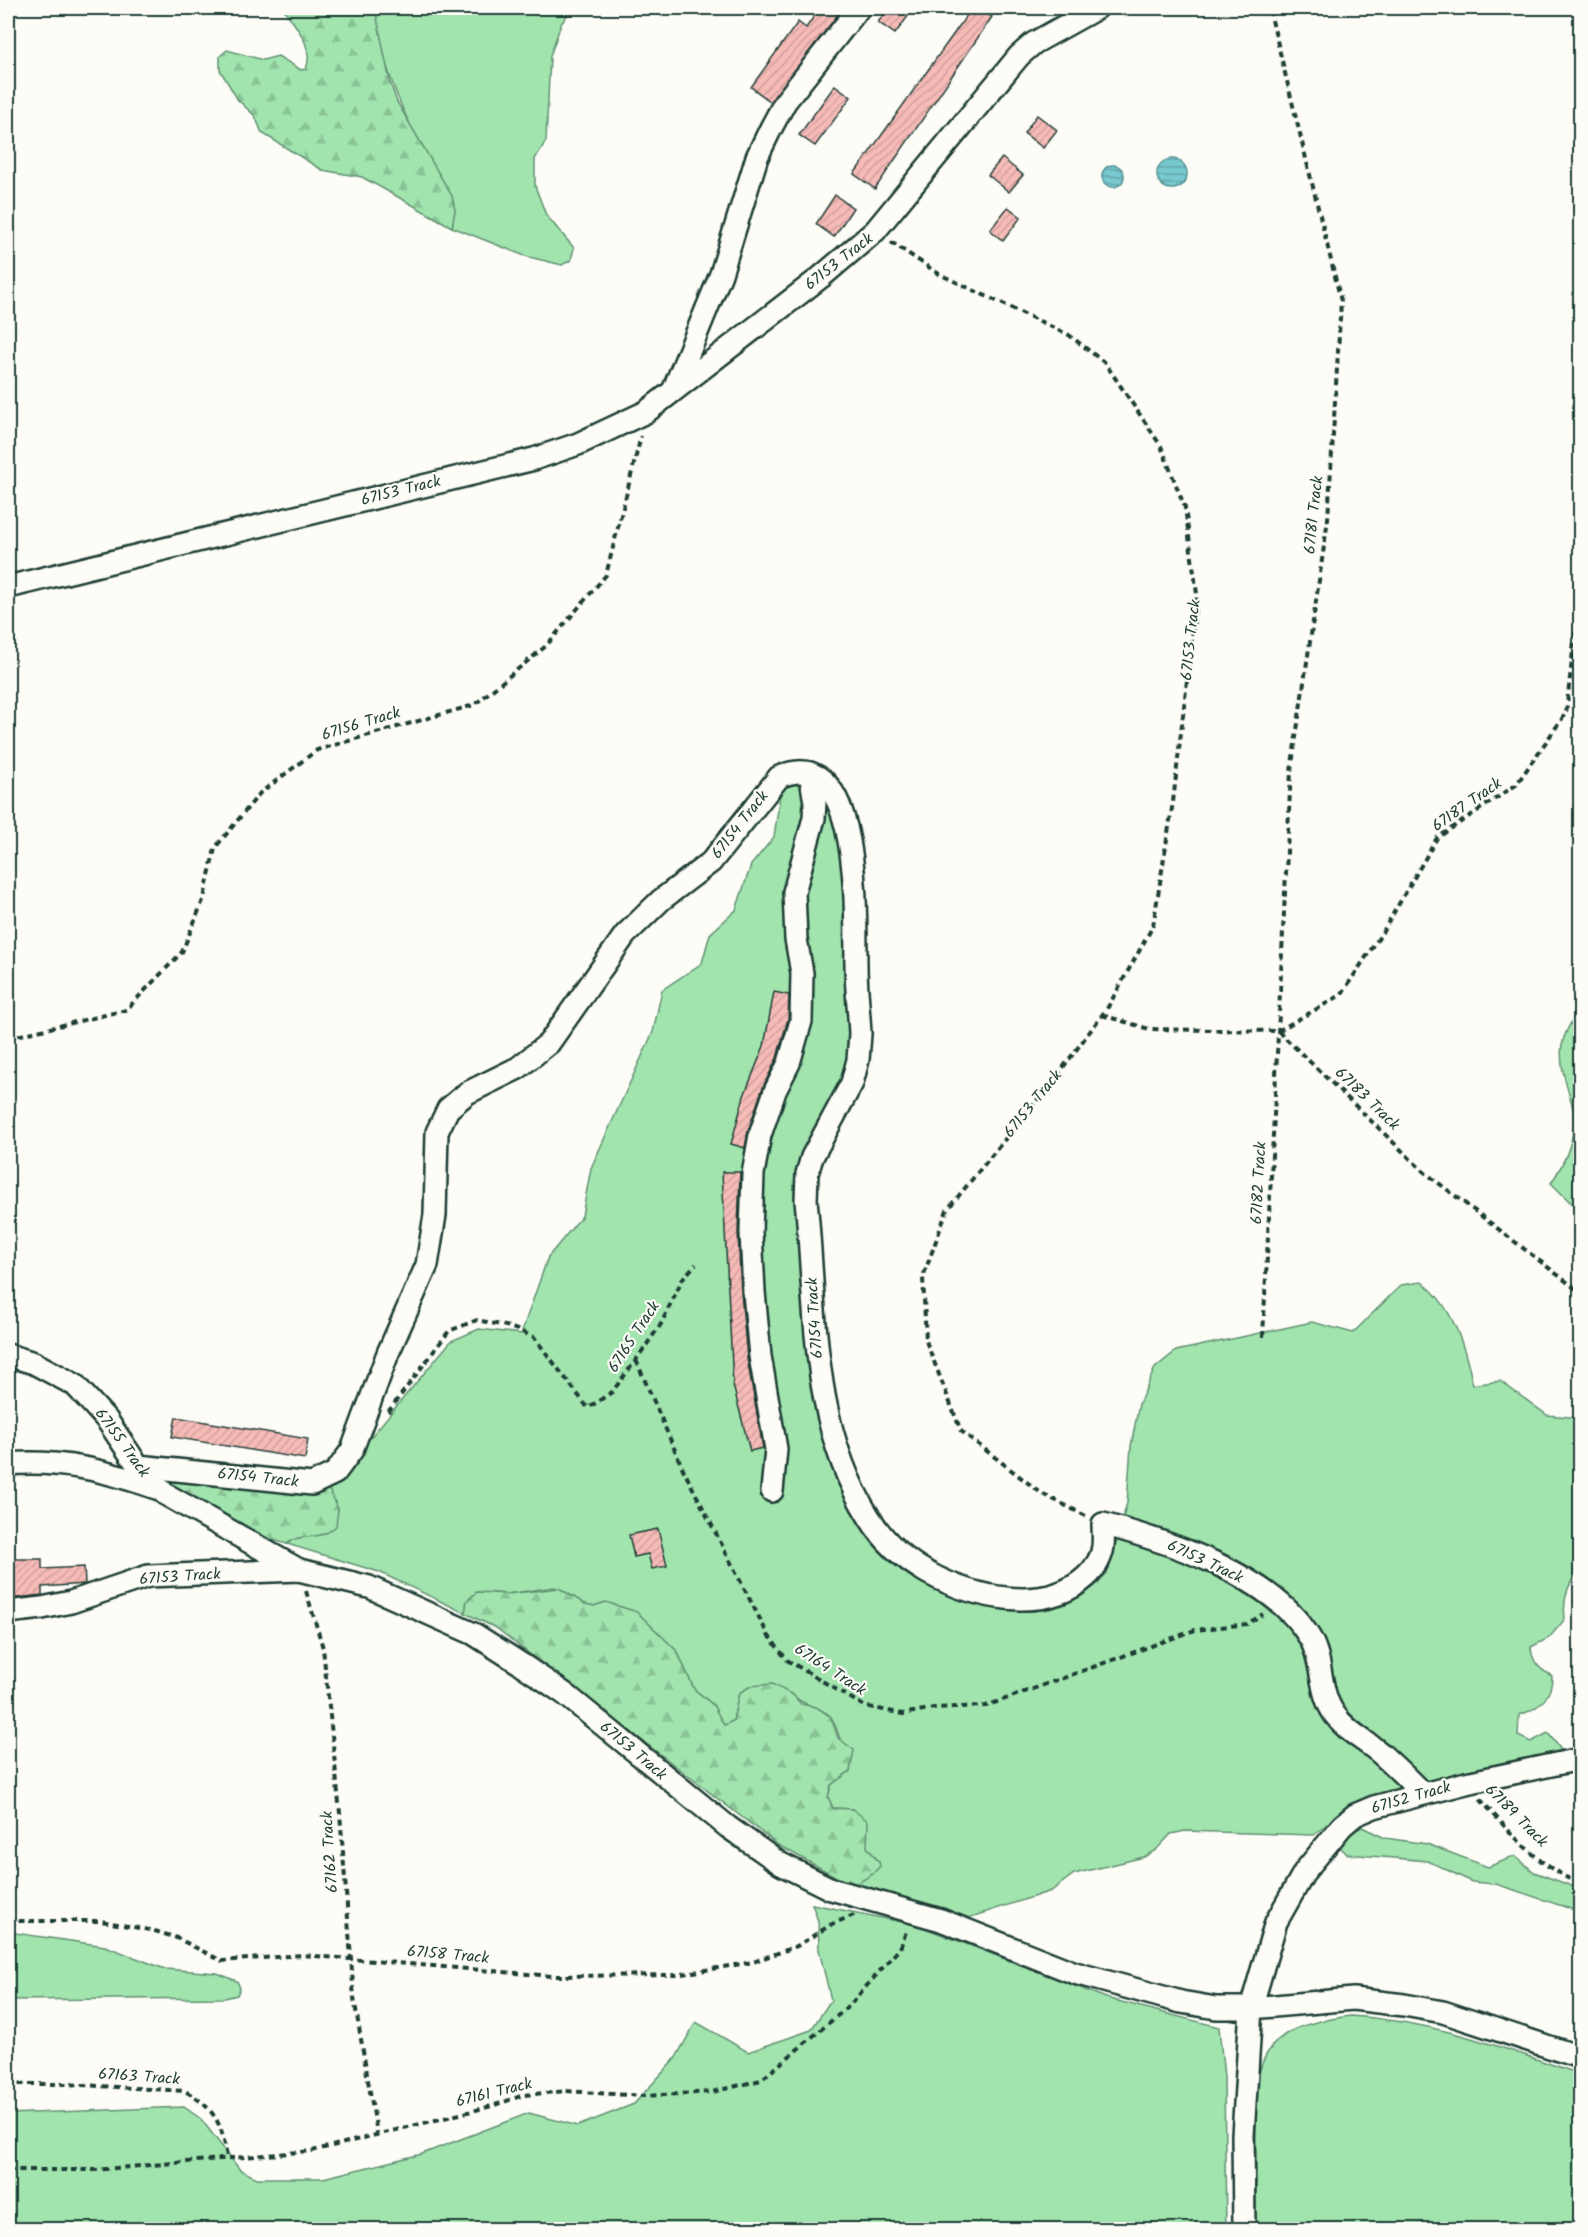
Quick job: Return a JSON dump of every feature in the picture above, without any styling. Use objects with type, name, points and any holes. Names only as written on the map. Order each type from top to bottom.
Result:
[{"type":"street","points":[[674,387],[721,274],[758,157],[771,128],[785,102],[859,8]]},
{"type":"street","points":[[875,231],[1020,56],[1034,43],[1097,8]]},
{"type":"street","name":"67153 Track","points":[[8,587],[534,459],[578,444],[646,412],[674,387],[804,290],[875,231]]},
{"type":"street","name":"67154 Track","points":[[138,1466],[312,1484],[335,1473],[352,1450],[388,1353],[426,1265],[435,1215],[437,1132],[448,1109],[467,1093],[518,1068],[549,1043],[625,934],[661,900],[711,862],[779,777],[791,772],[810,772],[820,779],[840,806],[853,859],[860,1034],[858,1060],[852,1083],[842,1106],[812,1157],[807,1174],[806,1200],[822,1388],[834,1438],[846,1470],[867,1515],[881,1535],[904,1557],[927,1572],[957,1586],[990,1595],[1021,1599],[1048,1596],[1080,1582],[1100,1559],[1104,1546],[1102,1524]]},
{"type":"street","points":[[772,1491],[776,1449],[760,1356],[754,1292],[751,1232],[753,1174],[760,1135],[775,1091],[789,1062],[801,1021],[802,973],[796,939],[794,892],[814,818],[815,802],[810,772]]},
{"type":"street","name":"67155 Track","points":[[8,1355],[34,1363],[75,1385],[107,1420],[156,1488],[175,1501],[215,1521],[299,1570]]},
{"type":"street","points":[[8,1464],[48,1461],[156,1488]]},
{"type":"street","name":"67153 Track","points":[[1102,1524],[1144,1535],[1227,1568],[1280,1604],[1301,1624],[1317,1651],[1327,1702],[1333,1713],[1351,1732],[1379,1753],[1423,1794]]},
{"type":"street","name":"67153 Track","points":[[8,1611],[42,1608],[71,1602],[148,1576],[299,1570],[369,1587],[474,1634],[565,1694],[672,1784],[781,1864],[831,1889],[950,1924],[1074,1973],[1115,1985],[1216,2008],[1251,2008],[1353,1999],[1404,2005],[1471,2021],[1581,2057]]},
{"type":"street","name":"67152 Track","points":[[1244,2229],[1244,2135],[1251,2008],[1276,1922],[1305,1870],[1342,1826],[1355,1815],[1466,1783],[1581,1759]]},
{"type":"path","name":"67181 Track","points":[[1269,8],[1341,301],[1328,519],[1291,771],[1278,1031]]},
{"type":"path","name":"67153 Track","points":[[875,231],[939,274],[1069,335],[1105,363],[1161,446],[1185,508],[1197,594],[1173,802],[1153,926],[1102,1015],[1056,1077],[947,1210],[923,1277],[926,1341],[961,1431],[1041,1493],[1102,1524]]},
{"type":"path","name":"67156 Track","points":[[8,1038],[126,1010],[183,952],[204,898],[215,848],[260,793],[317,750],[474,705],[546,646],[606,576],[646,412]]},
{"type":"path","name":"67187 Track","points":[[1278,1031],[1341,995],[1382,933],[1437,838],[1516,785],[1566,713],[1581,589]]},
{"type":"path","points":[[1102,1015],[1149,1029],[1278,1031]]},
{"type":"path","name":"67183 Track","points":[[1278,1031],[1423,1171],[1581,1292]]},
{"type":"path","name":"67182 Track","points":[[1263,1337],[1278,1031]]},
{"type":"path","name":"67165 Track","points":[[385,1415],[449,1331],[477,1320],[510,1327],[534,1337],[588,1408],[612,1392],[636,1360],[661,1324],[683,1278],[696,1264]]},
{"type":"path","name":"67164 Track","points":[[636,1360],[688,1479],[768,1635],[787,1660],[864,1706],[903,1714],[934,1708],[986,1706],[1195,1630],[1246,1624],[1280,1604]]},
{"type":"path","name":"67162 Track","points":[[299,1570],[323,1648],[340,1813],[354,1998],[377,2133]]},
{"type":"path","name":"67189 Track","points":[[1466,1783],[1517,1839],[1564,1877],[1581,1883]]},
{"type":"path","name":"67158 Track","points":[[8,1921],[101,1921],[155,1931],[177,1938],[222,1961],[302,1955],[552,1976],[676,1975],[753,1962],[797,1946],[832,1924],[880,1904]]},
{"type":"path","name":"67161 Track","points":[[8,2170],[94,2170],[312,2151],[492,2106],[524,2095],[566,2091],[644,2096],[712,2092],[761,2080],[849,2006],[900,1948],[913,1914]]},
{"type":"path","name":"67163 Track","points":[[8,2084],[65,2084],[185,2091],[201,2100],[216,2117],[224,2133],[227,2159]]},
{"type":"green space","points":[[283,8],[375,8],[390,82],[397,102],[452,196],[455,210],[452,227],[362,177],[322,170],[262,133],[255,116],[238,100],[220,70],[220,56],[227,50],[263,60],[278,56],[301,70],[306,69],[308,52],[306,44]]},
{"type":"green space","points":[[375,8],[572,8],[561,24],[550,56],[546,141],[535,159],[535,186],[546,215],[574,248],[571,260],[562,265],[525,256],[452,227],[455,210],[404,113],[394,88],[379,36]]},
{"type":"green space","points":[[799,779],[819,787],[844,842],[853,1055],[799,1196],[823,1423],[860,1515],[970,1601],[1008,1609],[1037,1610],[1080,1596],[1099,1583],[1109,1568],[1127,1503],[1131,1446],[1139,1404],[1155,1368],[1176,1351],[1312,1322],[1353,1333],[1401,1285],[1422,1282],[1433,1292],[1450,1315],[1462,1342],[1473,1385],[1500,1381],[1547,1415],[1580,1418],[1580,1573],[1571,1582],[1566,1593],[1565,1619],[1549,1638],[1531,1647],[1537,1664],[1552,1676],[1550,1691],[1538,1706],[1519,1715],[1518,1736],[1531,1742],[1548,1733],[1565,1755],[1372,1795],[1341,1812],[1314,1835],[1185,1831],[1171,1834],[1156,1850],[1144,1857],[1074,1874],[1051,1891],[962,1920],[853,1886],[879,1862],[867,1847],[852,1809],[833,1808],[828,1797],[831,1785],[850,1771],[833,1720],[826,1712],[801,1702],[793,1695],[739,1693],[733,1721],[724,1726],[713,1705],[694,1689],[677,1651],[606,1602],[594,1606],[585,1604],[554,1587],[507,1594],[477,1592],[467,1601],[465,1613],[379,1572],[287,1544],[293,1538],[306,1537],[338,1509],[328,1488],[451,1341],[479,1329],[521,1334],[548,1257],[582,1216],[591,1168],[653,1032],[662,990],[702,963],[710,934],[736,910],[751,865],[774,837],[781,788]]},
{"type":"green space","points":[[1580,1009],[1580,1212],[1551,1183],[1565,1159],[1573,1132],[1573,1111],[1561,1055],[1564,1037]]},
{"type":"green space","points":[[189,1476],[328,1488],[338,1509],[336,1526],[323,1534],[298,1538],[287,1544],[251,1534],[169,1484]]},
{"type":"green space","points":[[559,1588],[585,1604],[594,1606],[606,1602],[637,1612],[677,1651],[694,1689],[713,1705],[724,1725],[733,1721],[739,1693],[751,1686],[772,1684],[793,1695],[801,1704],[816,1707],[831,1717],[838,1738],[854,1750],[850,1771],[831,1785],[828,1797],[833,1808],[852,1809],[868,1821],[867,1847],[880,1866],[873,1874],[853,1886],[778,1845],[496,1628],[465,1613],[467,1601],[477,1592],[507,1594]]},
{"type":"green space","points":[[1362,1827],[1385,1838],[1427,1844],[1488,1867],[1515,1856],[1534,1872],[1580,1889],[1580,1912],[1496,1884],[1472,1882],[1428,1861],[1347,1854],[1340,1847],[1348,1834]]},
{"type":"green space","points":[[812,1904],[917,1925],[1106,1998],[1219,2027],[1224,2077],[1226,2229],[8,2229],[8,2114],[184,2107],[201,2119],[240,2170],[257,2178],[323,2178],[422,2154],[529,2113],[578,2126],[634,2104],[675,2059],[696,2022],[748,2052],[811,2030],[831,2000],[819,1950],[818,1921]]},
{"type":"green space","points":[[8,1932],[105,1946],[165,1969],[217,1973],[237,1981],[240,1988],[237,1995],[225,1998],[8,2000]]},
{"type":"green space","points":[[1351,2016],[1411,2024],[1468,2037],[1580,2074],[1580,2229],[1256,2230],[1256,2095],[1259,2074],[1265,2057],[1274,2044],[1299,2027]]},
{"type":"water","points":[[1172,159],[1183,163],[1187,174],[1183,185],[1172,189],[1161,185],[1157,174],[1161,163]]},
{"type":"water","points":[[1113,165],[1121,168],[1124,176],[1121,184],[1113,187],[1105,184],[1102,176],[1105,168]]},
{"type":"building","points":[[820,8],[843,8],[771,102],[751,87],[798,22],[806,28]]},
{"type":"building","points":[[889,8],[914,8],[895,34],[878,22]]},
{"type":"building","points":[[972,8],[978,8],[992,17],[875,189],[854,174]]},
{"type":"building","points":[[835,85],[851,97],[815,146],[799,135]]},
{"type":"building","points":[[1037,115],[1057,130],[1043,148],[1024,133]]},
{"type":"building","points":[[1002,158],[1023,175],[1009,192],[988,175]]},
{"type":"building","points":[[835,195],[853,208],[834,237],[816,224]]},
{"type":"building","points":[[1008,207],[1021,217],[1003,241],[990,230]]},
{"type":"building","points":[[774,992],[789,995],[788,1019],[777,1058],[763,1087],[748,1131],[745,1148],[731,1144],[744,1096],[764,1046]]},
{"type":"building","points":[[722,1172],[740,1172],[738,1232],[741,1293],[747,1358],[763,1448],[750,1451],[733,1385]]},
{"type":"building","points":[[176,1417],[308,1439],[305,1459],[172,1437]]},
{"type":"building","points":[[658,1529],[667,1566],[652,1569],[648,1554],[634,1557],[629,1535]]},
{"type":"building","points":[[8,1559],[42,1559],[42,1569],[84,1567],[85,1584],[42,1587],[42,1595],[8,1599]]}]
